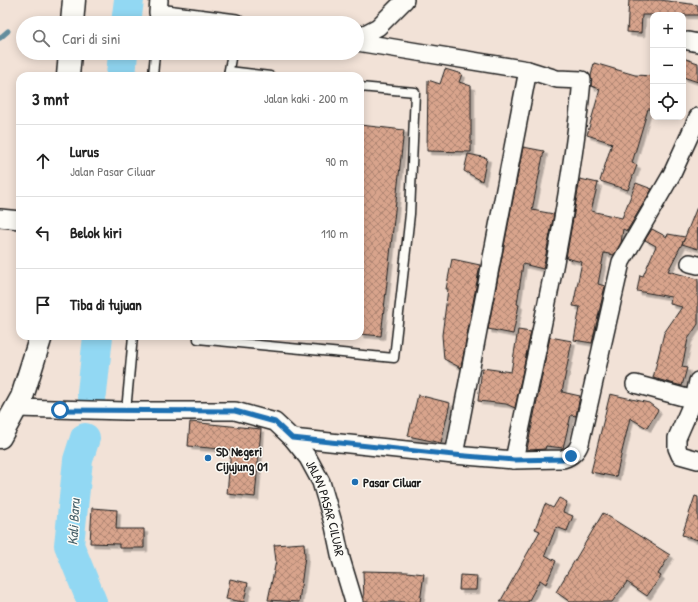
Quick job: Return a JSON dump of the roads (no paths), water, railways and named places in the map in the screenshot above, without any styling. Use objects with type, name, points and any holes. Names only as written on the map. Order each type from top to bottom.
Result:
[{"type":"highway","points":[[73,16],[74,0]]},
{"type":"highway","points":[[68,72],[69,60]]},
{"type":"highway","points":[[0,437],[17,408],[40,340]]},
{"type":"street","points":[[364,34],[378,27],[405,0]]},
{"type":"street","points":[[158,12],[186,16]]},
{"type":"street","points":[[364,43],[528,70],[557,79],[582,80],[577,131],[557,257],[514,460]]},
{"type":"street","points":[[454,455],[528,70]]},
{"type":"street","points":[[292,438],[514,460],[563,459],[571,456],[578,450],[621,262],[672,174],[698,117]]},
{"type":"street","points":[[0,218],[16,220]]},
{"type":"street","points":[[698,381],[696,400],[677,438],[676,448],[680,455],[698,460]]},
{"type":"street","points":[[635,384],[696,400]]},
{"type":"street","name":"JALAN PASAR CILUAR","points":[[17,408],[126,412],[235,411],[275,422],[292,438],[308,458],[321,482],[354,602]]},
{"type":"lane","points":[[153,72],[154,60]]},
{"type":"lane","points":[[228,72],[231,60]]},
{"type":"lane","points":[[208,340],[394,358],[410,214],[415,92],[364,87]]},
{"type":"lane","points":[[126,412],[132,340]]},
{"type":"waterway","name":"Kali Baru","points":[[127,16],[129,0]]},
{"type":"waterway","points":[[0,38],[8,31]]},
{"type":"waterway","name":"Kali Baru","points":[[121,72],[122,60]]},
{"type":"waterway","name":"Kali Baru","points":[[92,393],[98,340]]},
{"type":"waterway","name":"Kali Baru","points":[[85,438],[78,460],[69,545],[92,602]]},
{"type":"place","name":"SD Negeri Cijujung 01","points":[[208,458]]},
{"type":"place","name":"Pasar Ciluar","points":[[355,482]]}]
